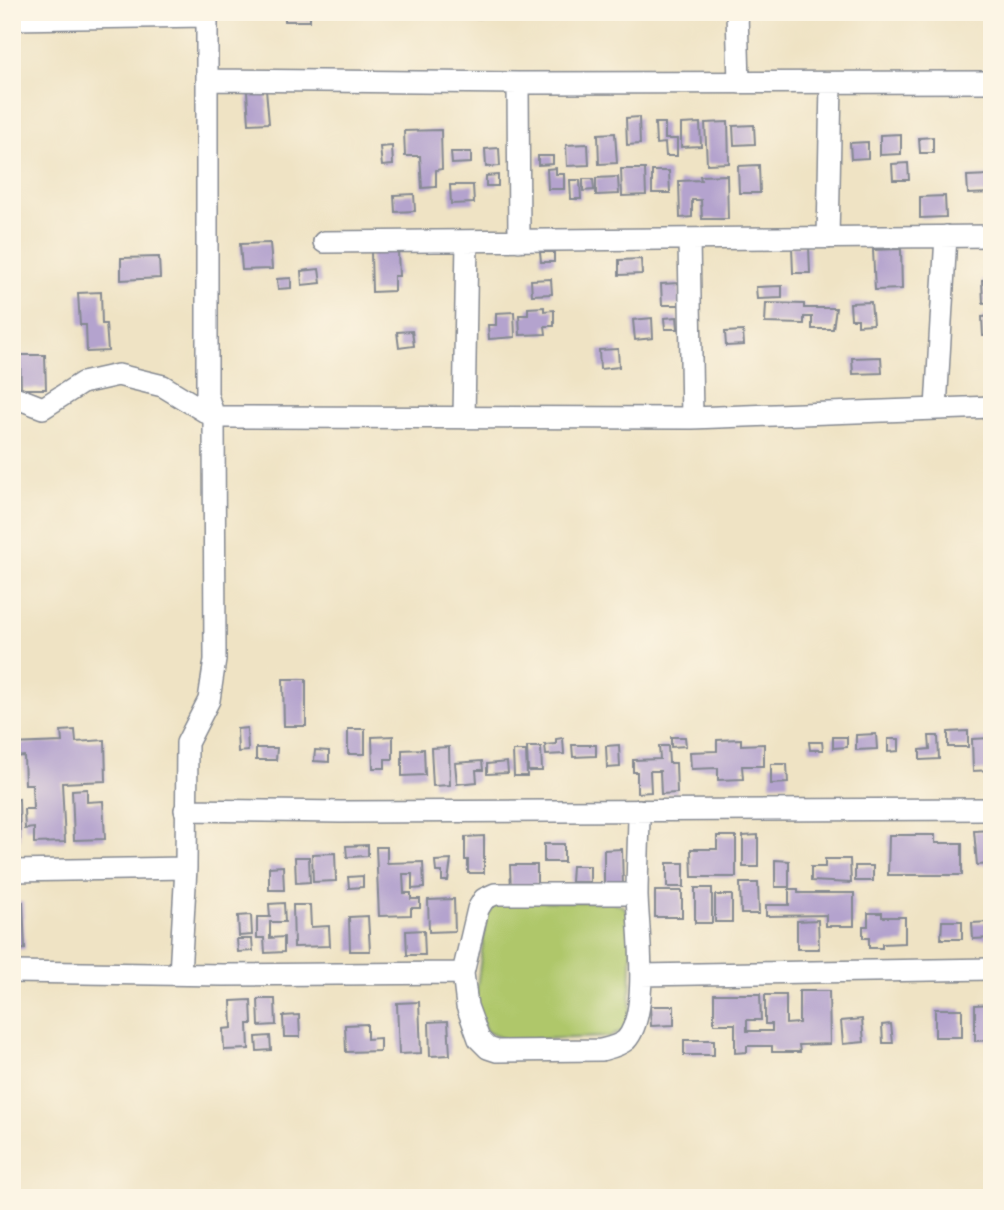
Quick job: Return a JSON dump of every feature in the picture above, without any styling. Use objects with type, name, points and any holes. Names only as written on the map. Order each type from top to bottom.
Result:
[{"type":"street","points":[[737,12],[739,83]]},
{"type":"street","points":[[12,19],[207,14],[207,395],[214,417],[215,660],[209,700],[187,743],[186,868],[180,974]]},
{"type":"street","points":[[208,80],[518,83],[992,82]]},
{"type":"street","points":[[518,83],[519,241]]},
{"type":"street","points":[[828,238],[831,83]]},
{"type":"street","points":[[936,408],[946,236]]},
{"type":"street","points":[[324,243],[992,236]]},
{"type":"street","points":[[690,239],[692,418]]},
{"type":"street","points":[[464,418],[467,241]]},
{"type":"street","points":[[12,396],[43,408],[82,383],[118,375],[163,386],[214,417],[692,418],[992,407]]},
{"type":"street","points":[[186,810],[341,812],[992,809]]},
{"type":"street","points":[[637,894],[495,894],[484,899],[478,909],[463,972],[467,1006],[479,1039],[488,1048],[497,1051],[601,1050],[615,1047],[626,1040],[639,1006],[641,975],[637,894],[639,810]]},
{"type":"street","points":[[12,871],[186,868]]},
{"type":"street","points":[[641,975],[992,968]]},
{"type":"street","points":[[12,972],[463,972]]},
{"type":"green space","points":[[504,901],[612,902],[623,906],[632,919],[630,1016],[624,1030],[610,1037],[506,1040],[487,1032],[474,1009],[486,919],[492,907]]},
{"type":"building","points":[[285,12],[310,12],[310,21],[285,21]]},
{"type":"building","points":[[454,12],[483,12],[483,18],[455,19]]},
{"type":"building","points":[[266,90],[269,123],[249,124],[247,91]]},
{"type":"building","points":[[639,117],[640,144],[627,145],[626,118]]},
{"type":"building","points":[[728,122],[729,163],[707,164],[705,123]]},
{"type":"building","points":[[655,123],[665,123],[665,139],[677,139],[677,156],[666,156],[665,143],[656,144]]},
{"type":"building","points":[[700,123],[701,146],[681,147],[681,124]]},
{"type":"building","points":[[754,125],[755,144],[734,145],[733,126]]},
{"type":"building","points":[[441,130],[442,169],[436,170],[436,187],[422,188],[420,156],[405,156],[404,131]]},
{"type":"building","points":[[615,133],[617,163],[599,164],[598,134]]},
{"type":"building","points":[[901,134],[901,154],[880,155],[880,135]]},
{"type":"building","points":[[933,137],[933,153],[920,153],[919,138]]},
{"type":"building","points":[[868,142],[868,158],[851,159],[850,143]]},
{"type":"building","points":[[588,144],[589,165],[567,166],[566,145]]},
{"type":"building","points":[[392,146],[393,165],[382,166],[380,147]]},
{"type":"building","points":[[499,148],[500,166],[486,167],[485,149]]},
{"type":"building","points":[[451,152],[471,152],[471,163],[452,164]]},
{"type":"building","points":[[538,156],[553,156],[553,164],[538,165]]},
{"type":"building","points":[[908,163],[909,180],[893,180],[892,164]]},
{"type":"building","points":[[759,165],[760,193],[739,193],[738,166]]},
{"type":"building","points":[[556,168],[556,174],[564,174],[564,189],[548,189],[547,169]]},
{"type":"building","points":[[621,169],[645,169],[646,195],[622,196]]},
{"type":"building","points":[[652,171],[669,171],[670,193],[652,193]]},
{"type":"building","points":[[498,175],[498,186],[486,186],[486,176]]},
{"type":"building","points":[[727,175],[728,219],[702,219],[701,200],[692,200],[692,217],[680,218],[679,181],[701,180],[700,176]]},
{"type":"building","points":[[990,175],[991,193],[968,194],[967,176]]},
{"type":"building","points":[[618,177],[619,194],[596,195],[596,178]]},
{"type":"building","points":[[583,179],[593,179],[594,190],[583,191]]},
{"type":"building","points":[[570,180],[580,180],[581,199],[571,199]]},
{"type":"building","points":[[450,185],[473,185],[474,203],[451,204]]},
{"type":"building","points":[[414,194],[415,211],[395,212],[394,195]]},
{"type":"building","points":[[945,196],[946,217],[920,218],[920,197]]},
{"type":"building","points":[[270,243],[272,269],[242,270],[240,244]]},
{"type":"building","points":[[792,246],[809,246],[810,273],[793,273]]},
{"type":"building","points":[[901,249],[902,289],[875,290],[873,250]]},
{"type":"building","points":[[371,251],[398,251],[399,276],[394,276],[394,291],[372,292]]},
{"type":"building","points":[[540,252],[554,252],[554,262],[541,262]]},
{"type":"building","points":[[159,257],[160,278],[121,280],[121,258]]},
{"type":"building","points":[[641,259],[642,274],[619,275],[619,260]]},
{"type":"building","points":[[319,269],[321,283],[302,285],[301,271]]},
{"type":"building","points":[[291,278],[291,288],[278,289],[277,279]]},
{"type":"building","points":[[551,279],[552,294],[532,295],[531,280]]},
{"type":"building","points":[[992,279],[992,302],[983,303],[982,280]]},
{"type":"building","points":[[679,283],[680,305],[662,305],[661,284]]},
{"type":"building","points":[[782,286],[782,298],[757,299],[756,287]]},
{"type":"building","points":[[101,292],[102,324],[106,324],[108,351],[87,352],[86,325],[80,325],[78,293]]},
{"type":"building","points":[[871,302],[873,324],[858,325],[858,319],[851,319],[850,303]]},
{"type":"building","points":[[766,303],[804,304],[804,308],[836,308],[833,329],[812,329],[812,317],[804,317],[804,324],[765,323]]},
{"type":"building","points":[[544,307],[544,311],[554,310],[554,326],[545,326],[546,334],[520,335],[519,315],[528,315],[528,308]]},
{"type":"building","points":[[514,312],[515,337],[489,339],[488,325],[496,325],[496,313]]},
{"type":"building","points":[[992,316],[992,336],[983,336],[982,317]]},
{"type":"building","points":[[677,317],[678,329],[665,329],[664,318]]},
{"type":"building","points":[[652,318],[653,338],[635,340],[633,320]]},
{"type":"building","points":[[412,331],[414,346],[399,348],[397,332]]},
{"type":"building","points":[[743,331],[744,345],[726,346],[725,332]]},
{"type":"building","points":[[618,349],[619,367],[600,369],[599,350]]},
{"type":"building","points":[[20,355],[45,355],[46,389],[21,389]]},
{"type":"building","points":[[881,357],[882,373],[853,374],[852,358]]},
{"type":"building","points":[[283,679],[306,679],[306,726],[284,726]]},
{"type":"building","points":[[247,728],[248,751],[238,752],[237,729]]},
{"type":"building","points":[[348,729],[365,729],[365,754],[348,754]]},
{"type":"building","points":[[75,730],[76,742],[105,740],[106,781],[62,783],[65,842],[34,843],[34,828],[25,829],[24,809],[33,809],[32,784],[25,784],[24,756],[13,757],[12,744],[62,742],[61,731]]},
{"type":"building","points":[[968,731],[968,747],[948,747],[948,732]]},
{"type":"building","points":[[876,734],[877,749],[856,750],[856,735]]},
{"type":"building","points":[[393,736],[393,759],[385,759],[385,768],[373,768],[372,737]]},
{"type":"building","points":[[929,736],[938,736],[939,759],[920,760],[920,750],[930,749]]},
{"type":"building","points":[[671,737],[685,737],[686,746],[671,747]]},
{"type":"building","points":[[833,737],[847,737],[847,747],[833,748]]},
{"type":"building","points":[[563,738],[564,754],[546,755],[545,745],[556,744],[556,739]]},
{"type":"building","points":[[991,738],[992,770],[973,771],[972,739]]},
{"type":"building","points":[[741,739],[741,745],[764,744],[764,766],[742,766],[743,779],[718,780],[718,768],[691,769],[690,752],[717,751],[717,740]]},
{"type":"building","points":[[888,739],[899,739],[899,751],[888,752]]},
{"type":"building","points":[[809,742],[822,742],[823,750],[810,750]]},
{"type":"building","points":[[572,745],[596,745],[596,756],[573,757]]},
{"type":"building","points":[[619,745],[620,767],[607,768],[606,746]]},
{"type":"building","points":[[659,746],[668,746],[669,763],[676,763],[677,793],[661,794],[660,771],[650,771],[651,792],[637,793],[637,772],[633,772],[633,760],[660,759]]},
{"type":"building","points":[[449,747],[450,785],[433,786],[431,748]]},
{"type":"building","points":[[527,747],[541,747],[542,771],[528,771]]},
{"type":"building","points":[[256,748],[277,748],[276,760],[256,760]]},
{"type":"building","points":[[424,749],[425,775],[402,776],[402,750]]},
{"type":"building","points":[[315,750],[329,751],[329,762],[314,761]]},
{"type":"building","points":[[513,751],[526,751],[527,776],[514,776]]},
{"type":"building","points":[[482,761],[483,770],[476,770],[477,782],[457,784],[455,763]]},
{"type":"building","points":[[507,762],[508,773],[487,774],[487,764]]},
{"type":"building","points":[[771,764],[787,764],[788,783],[771,784]]},
{"type":"building","points":[[87,789],[87,802],[103,801],[105,839],[74,840],[72,790]]},
{"type":"building","points":[[19,799],[20,839],[12,840],[12,800]]},
{"type":"building","points":[[992,830],[992,864],[977,865],[974,831]]},
{"type":"building","points":[[758,835],[758,867],[743,867],[743,836]]},
{"type":"building","points":[[889,835],[935,835],[935,843],[962,843],[962,875],[888,875]]},
{"type":"building","points":[[484,836],[484,873],[468,873],[465,837]]},
{"type":"building","points":[[717,836],[736,836],[736,877],[692,877],[691,849],[717,849]]},
{"type":"building","points":[[544,844],[564,844],[564,862],[544,862]]},
{"type":"building","points":[[368,845],[368,856],[347,857],[346,846]]},
{"type":"building","points":[[376,847],[387,847],[387,863],[423,862],[424,888],[412,889],[412,874],[403,874],[404,893],[411,893],[411,899],[420,899],[420,908],[411,908],[411,915],[379,916]]},
{"type":"building","points":[[622,849],[623,887],[604,887],[604,850]]},
{"type":"building","points":[[335,853],[336,881],[313,882],[312,854]]},
{"type":"building","points":[[295,857],[309,857],[310,882],[296,883]]},
{"type":"building","points":[[825,859],[850,859],[851,883],[811,881],[811,867],[825,867]]},
{"type":"building","points":[[451,860],[448,881],[442,881],[442,872],[436,872],[435,861]]},
{"type":"building","points":[[775,860],[789,861],[789,887],[775,887]]},
{"type":"building","points":[[667,863],[684,863],[684,887],[667,887]]},
{"type":"building","points":[[510,865],[537,865],[537,890],[511,891]]},
{"type":"building","points":[[283,866],[284,890],[269,890],[269,867]]},
{"type":"building","points":[[572,866],[590,866],[590,882],[571,882]]},
{"type":"building","points":[[855,866],[873,866],[873,881],[855,881]]},
{"type":"building","points":[[363,876],[363,887],[349,888],[348,877]]},
{"type":"building","points":[[740,883],[758,883],[759,914],[741,914]]},
{"type":"building","points":[[695,888],[712,888],[712,923],[695,923]]},
{"type":"building","points":[[789,889],[798,889],[798,893],[854,893],[854,926],[826,926],[826,915],[766,916],[766,905],[789,905]]},
{"type":"building","points":[[655,891],[682,891],[682,917],[655,917]]},
{"type":"building","points":[[715,895],[732,895],[732,922],[715,922]]},
{"type":"building","points":[[454,899],[455,931],[429,932],[428,900]]},
{"type":"building","points":[[12,902],[23,902],[25,949],[12,950]]},
{"type":"building","points":[[284,903],[285,922],[270,922],[270,938],[284,937],[284,952],[265,953],[264,938],[257,938],[257,917],[270,917],[269,904]]},
{"type":"building","points":[[293,905],[310,905],[311,927],[329,926],[330,946],[294,947]]},
{"type":"building","points":[[868,913],[882,913],[882,917],[905,917],[905,943],[882,944],[882,948],[869,948],[869,938],[863,938],[863,926],[868,926]]},
{"type":"building","points":[[251,915],[252,935],[239,936],[238,916]]},
{"type":"building","points":[[368,916],[370,951],[350,951],[349,917]]},
{"type":"building","points":[[818,920],[819,949],[797,949],[797,921]]},
{"type":"building","points":[[942,921],[962,921],[962,939],[941,939]]},
{"type":"building","points":[[990,922],[991,938],[973,939],[972,923]]},
{"type":"building","points":[[424,930],[425,955],[407,955],[406,931]]},
{"type":"building","points":[[237,939],[252,939],[253,951],[238,952]]},
{"type":"building","points":[[799,991],[829,991],[830,1044],[799,1045],[800,1052],[772,1052],[772,1046],[747,1046],[747,1052],[735,1053],[735,1024],[714,1024],[714,994],[760,994],[761,1020],[747,1020],[747,1031],[772,1031],[772,1024],[765,1024],[765,995],[786,995],[786,1024],[799,1023]]},
{"type":"building","points":[[258,999],[275,999],[276,1025],[259,1026]]},
{"type":"building","points":[[251,1000],[249,1049],[224,1050],[223,1029],[232,1028],[231,1001]]},
{"type":"building","points":[[419,1002],[421,1053],[399,1054],[397,1003]]},
{"type":"building","points":[[991,1004],[992,1040],[975,1041],[975,1005]]},
{"type":"building","points":[[650,1006],[674,1006],[674,1025],[651,1026]]},
{"type":"building","points":[[935,1009],[962,1009],[962,1037],[935,1037]]},
{"type":"building","points":[[299,1015],[300,1037],[284,1037],[283,1016]]},
{"type":"building","points":[[862,1019],[864,1042],[843,1044],[841,1021]]},
{"type":"building","points":[[448,1021],[450,1055],[430,1056],[429,1022]]},
{"type":"building","points":[[367,1024],[367,1039],[380,1038],[380,1051],[346,1052],[345,1025]]},
{"type":"building","points":[[891,1024],[893,1043],[883,1043],[882,1025]]},
{"type":"building","points":[[270,1036],[271,1050],[257,1051],[256,1037]]},
{"type":"building","points":[[684,1040],[714,1040],[714,1055],[684,1055]]}]
